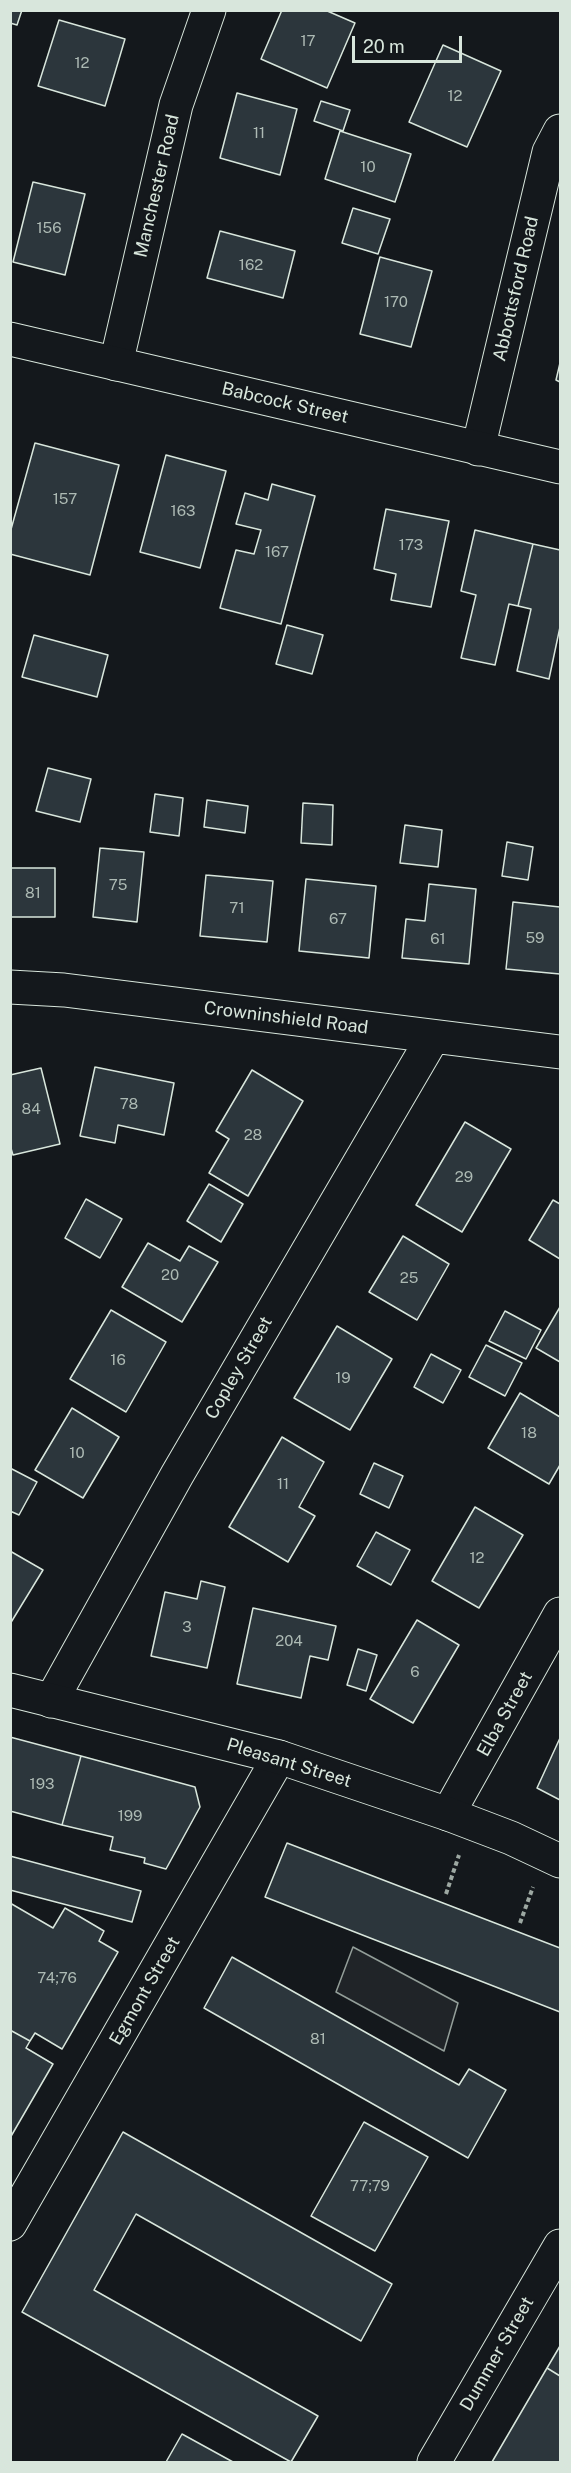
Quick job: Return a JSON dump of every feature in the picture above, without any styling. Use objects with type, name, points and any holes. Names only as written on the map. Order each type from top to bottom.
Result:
[{"type":"street","name":"Manchester Road","points":[[116,364],[176,105],[209,10]]},
{"type":"street","name":"Abbottsford Road","points":[[478,449],[549,152],[561,131]]},
{"type":"street","name":"Babcock Street","points":[[10,339],[561,467]]},
{"type":"street","name":"Crowninshield Road","points":[[10,987],[64,990],[561,1052]]},
{"type":"street","name":"Copley Street","points":[[51,1701],[171,1486],[433,1037]]},
{"type":"street","name":"Elba Street","points":[[448,1814],[561,1614]]},
{"type":"street","name":"Pleasant Street","points":[[10,1690],[279,1757],[448,1814],[511,1838],[561,1861]]},
{"type":"street","name":"Egmont Street","points":[[10,2224],[279,1757]]},
{"type":"street","name":"Dummer Street","points":[[434,2463],[561,2246]]},
{"type":"path","points":[[446,1894],[461,1850]]},
{"type":"path","points":[[520,1923],[535,1881]]},
{"type":"shaded area","points":[[353,1947],[458,2003],[444,2051],[336,1992]]},
{"type":"building","points":[[10,10],[22,10],[17,25],[10,23]]},
{"type":"building","points":[[282,10],[325,10],[355,23],[327,88],[261,59]]},
{"type":"building","points":[[59,20],[125,39],[105,106],[38,86]]},
{"type":"building","points":[[443,45],[501,71],[467,147],[409,122]]},
{"type":"building","points":[[237,93],[297,109],[280,175],[220,158]]},
{"type":"building","points":[[321,101],[350,110],[343,131],[314,121]]},
{"type":"building","points":[[340,131],[411,154],[395,202],[325,179]]},
{"type":"building","points":[[33,182],[85,194],[65,275],[13,262]]},
{"type":"building","points":[[353,208],[390,219],[378,254],[342,243]]},
{"type":"building","points":[[220,231],[295,251],[283,298],[207,278]]},
{"type":"building","points":[[380,257],[432,271],[411,347],[360,334]]},
{"type":"building","points":[[560,363],[560,382],[556,380]]},
{"type":"building","points":[[35,443],[119,465],[90,575],[10,554],[10,533]]},
{"type":"building","points":[[166,455],[226,471],[200,568],[140,552]]},
{"type":"building","points":[[272,484],[315,496],[281,624],[220,608],[236,550],[254,554],[261,530],[236,524],[245,493],[268,500]]},
{"type":"building","points":[[386,509],[449,521],[431,607],[391,600],[396,574],[374,569]]},
{"type":"building","points":[[475,530],[533,544],[518,606],[509,604],[495,665],[461,658],[476,595],[461,591]]},
{"type":"building","points":[[533,544],[560,550],[560,627],[549,679],[517,671],[531,609],[518,606]]},
{"type":"building","points":[[287,625],[323,635],[312,674],[276,664]]},
{"type":"building","points":[[34,635],[108,655],[97,697],[22,677]]},
{"type":"building","points":[[48,768],[91,779],[80,822],[36,811]]},
{"type":"building","points":[[155,794],[183,798],[179,836],[150,832]]},
{"type":"building","points":[[207,800],[248,806],[245,833],[204,827]]},
{"type":"building","points":[[303,803],[333,805],[332,845],[301,843]]},
{"type":"building","points":[[405,825],[442,830],[438,867],[400,863]]},
{"type":"building","points":[[507,842],[533,847],[528,880],[502,876]]},
{"type":"building","points":[[100,848],[144,852],[137,922],[93,917]]},
{"type":"building","points":[[10,868],[55,868],[55,917],[10,917]]},
{"type":"building","points":[[206,875],[273,881],[267,942],[200,936]]},
{"type":"building","points":[[306,879],[376,886],[369,958],[299,951]]},
{"type":"building","points":[[429,884],[476,889],[469,964],[402,958],[406,919],[425,921]]},
{"type":"building","points":[[513,902],[560,907],[560,974],[506,969]]},
{"type":"building","points":[[95,1067],[174,1083],[164,1135],[118,1125],[115,1143],[80,1136]]},
{"type":"building","points":[[41,1068],[60,1144],[13,1155],[10,1145],[10,1075]]},
{"type":"building","points":[[252,1070],[303,1101],[248,1196],[209,1173],[229,1139],[216,1131]]},
{"type":"building","points":[[465,1122],[511,1149],[462,1232],[416,1205]]},
{"type":"building","points":[[209,1184],[243,1204],[221,1242],[187,1221]]},
{"type":"building","points":[[86,1199],[122,1219],[100,1258],[65,1238]]},
{"type":"building","points":[[553,1200],[560,1204],[560,1259],[529,1240]]},
{"type":"building","points":[[403,1236],[449,1264],[417,1320],[369,1292]]},
{"type":"building","points":[[148,1243],[180,1261],[189,1246],[218,1262],[182,1322],[122,1287]]},
{"type":"building","points":[[560,1307],[560,1362],[536,1348]]},
{"type":"building","points":[[111,1310],[166,1342],[126,1412],[70,1379]]},
{"type":"building","points":[[505,1311],[541,1330],[526,1359],[489,1341]]},
{"type":"building","points":[[337,1326],[392,1359],[350,1430],[294,1398]]},
{"type":"building","points":[[486,1345],[522,1363],[505,1396],[469,1377]]},
{"type":"building","points":[[431,1354],[461,1370],[443,1403],[414,1387]]},
{"type":"building","points":[[520,1393],[560,1417],[560,1465],[549,1484],[488,1448]]},
{"type":"building","points":[[72,1408],[119,1437],[83,1498],[35,1470]]},
{"type":"building","points":[[282,1437],[324,1462],[299,1507],[315,1516],[288,1562],[229,1527]]},
{"type":"building","points":[[374,1463],[403,1476],[389,1508],[360,1494]]},
{"type":"building","points":[[10,1468],[37,1482],[19,1515],[10,1511]]},
{"type":"building","points":[[475,1507],[523,1535],[479,1608],[432,1581]]},
{"type":"building","points":[[376,1532],[410,1550],[391,1585],[357,1566]]},
{"type":"building","points":[[10,1551],[43,1570],[10,1624]]},
{"type":"building","points":[[201,1581],[225,1587],[207,1668],[151,1656],[165,1592],[197,1599]]},
{"type":"building","points":[[253,1608],[336,1626],[328,1660],[310,1656],[301,1698],[237,1684]]},
{"type":"building","points":[[417,1620],[459,1645],[413,1723],[370,1699]]},
{"type":"building","points":[[358,1649],[377,1655],[366,1691],[347,1685]]},
{"type":"building","points":[[10,1737],[81,1756],[62,1825],[10,1811]]},
{"type":"building","points":[[560,1738],[560,1800],[537,1788]]},
{"type":"building","points":[[81,1756],[195,1787],[200,1807],[166,1869],[144,1863],[145,1858],[110,1850],[113,1837],[62,1825]]},
{"type":"building","points":[[287,1843],[560,1948],[560,2012],[265,1897]]},
{"type":"building","points":[[10,1856],[141,1891],[132,1922],[10,1890]]},
{"type":"building","points":[[10,1903],[53,1928],[65,1908],[104,1931],[99,1941],[118,1952],[62,2049],[35,2033],[30,2041],[10,2030]]},
{"type":"building","points":[[232,1957],[459,2085],[469,2069],[506,2090],[468,2158],[204,2008]]},
{"type":"building","points":[[10,2030],[30,2041],[26,2048],[53,2064],[10,2138]]},
{"type":"building","points":[[364,2122],[428,2157],[375,2251],[311,2216]]},
{"type":"building","points":[[123,2132],[392,2284],[361,2341],[136,2214],[94,2290],[318,2416],[291,2462],[22,2312]]},
{"type":"building","points":[[560,2346],[560,2376],[547,2368]]},
{"type":"building","points":[[547,2368],[560,2376],[560,2462],[492,2462]]},
{"type":"building","points":[[182,2434],[233,2462],[166,2462]]}]
